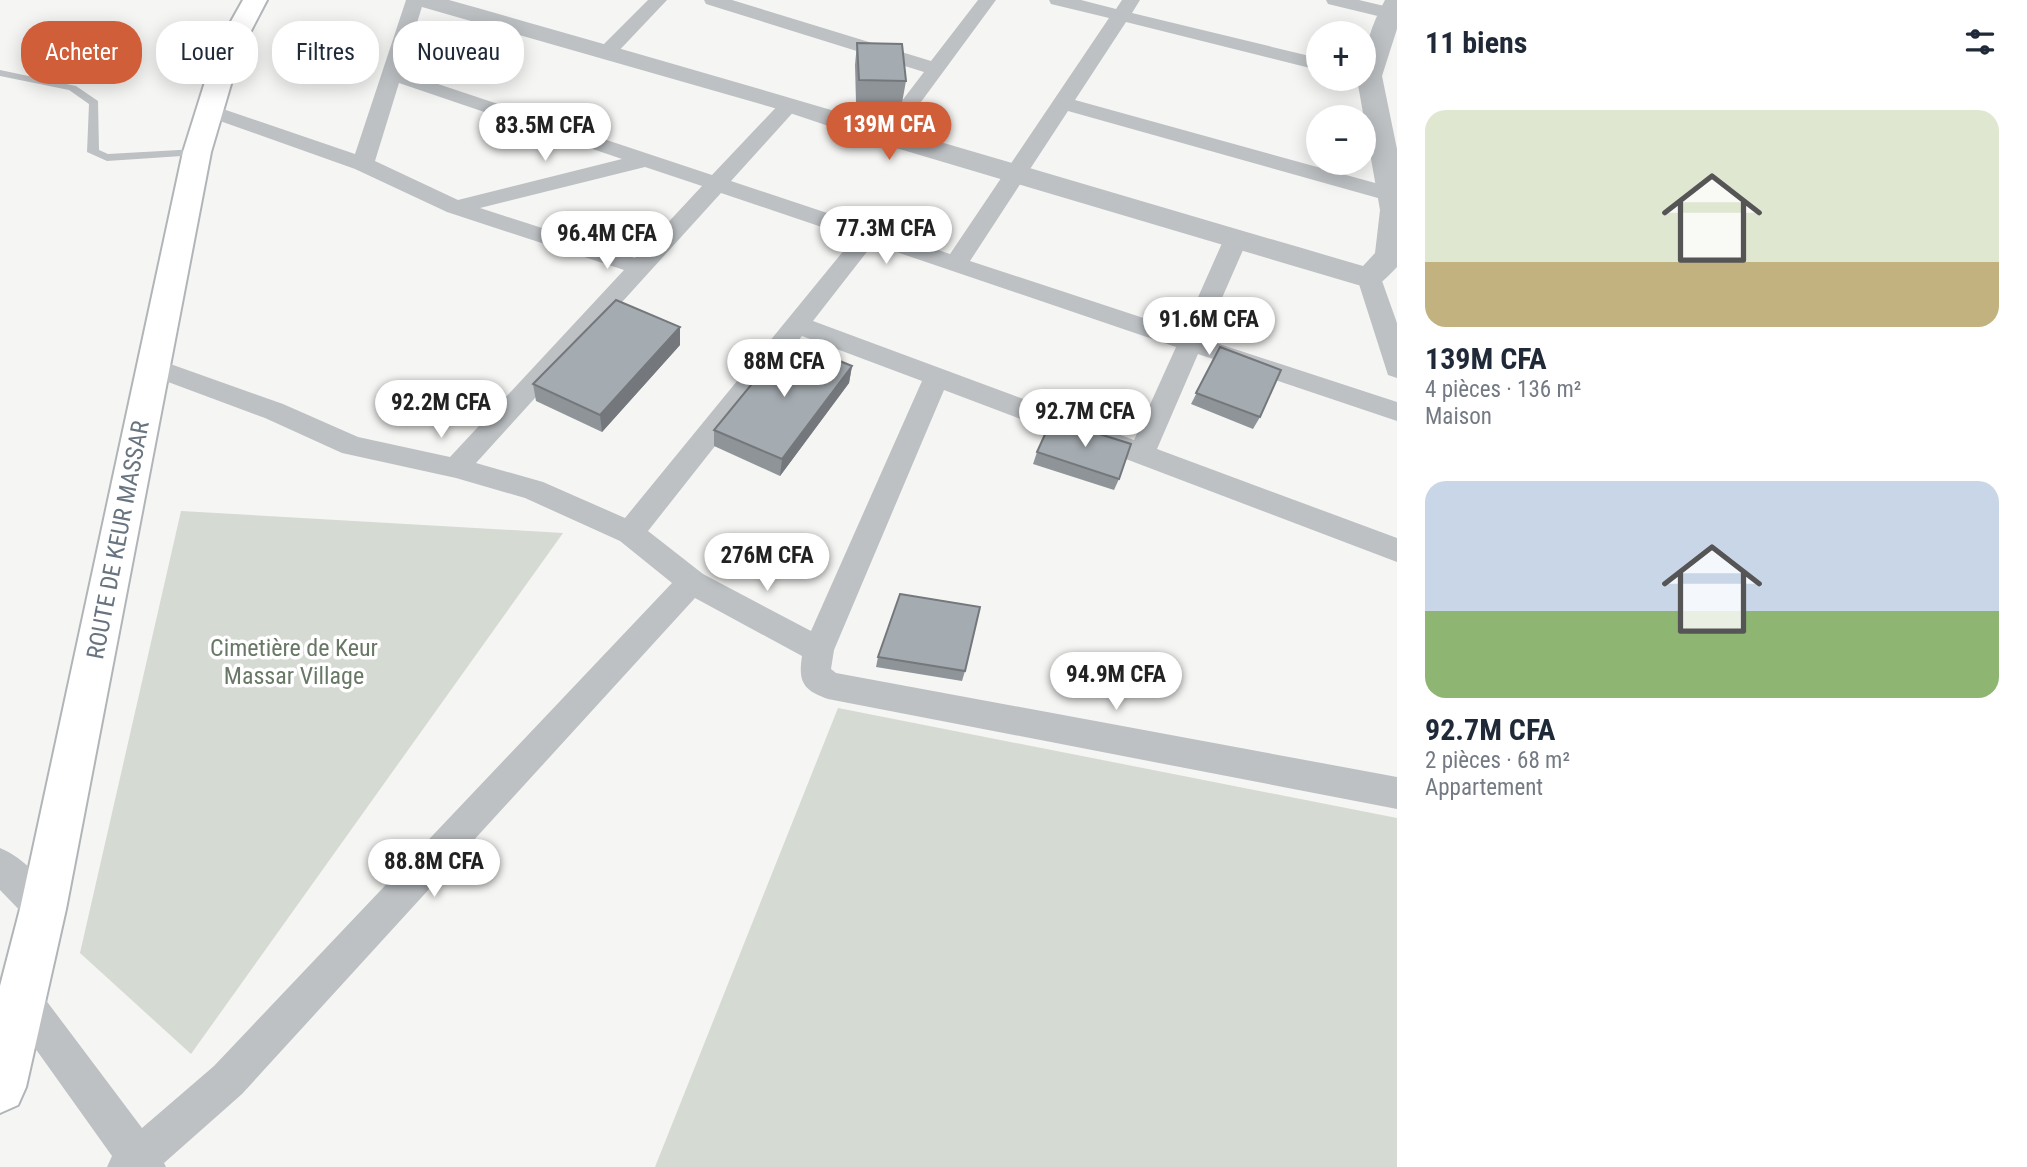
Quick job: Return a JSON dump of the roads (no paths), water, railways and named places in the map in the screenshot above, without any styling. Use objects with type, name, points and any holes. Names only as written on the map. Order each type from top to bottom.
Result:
[{"type":"main road","name":"ROUTE DE KEUR MASSAR","points":[[0,1087],[43,909],[197,152],[228,50],[254,0]]},
{"type":"street","points":[[363,164],[415,0]]},
{"type":"street","points":[[423,0],[790,104],[886,136],[1235,241],[1385,263]]},
{"type":"street","points":[[606,53],[658,0]]},
{"type":"street","points":[[713,0],[782,13],[936,69]]},
{"type":"street","points":[[886,136],[987,0]]},
{"type":"street","points":[[1058,0],[1126,8],[1306,60]]},
{"type":"street","points":[[1335,0],[1393,7],[1376,50]]},
{"type":"street","points":[[955,265],[1126,8]]},
{"type":"street","points":[[390,74],[718,183],[867,237],[1397,412]]},
{"type":"street","points":[[1369,91],[1395,210],[1385,263],[1397,369]]},
{"type":"street","points":[[1062,103],[1393,195]]},
{"type":"street","points":[[456,468],[790,104]]},
{"type":"street","points":[[209,111],[363,164],[455,207],[641,268]]},
{"type":"street","points":[[455,207],[646,160]]},
{"type":"street","points":[[629,533],[867,237]]},
{"type":"street","points":[[1141,454],[1235,241]]},
{"type":"street","points":[[798,325],[1397,550]]},
{"type":"street","points":[[153,367],[274,411],[352,446],[456,468],[533,490],[629,533],[692,582],[818,650]]},
{"type":"street","points":[[937,377],[818,650],[815,675],[828,685],[1397,793]]},
{"type":"street","points":[[23,1000],[137,1163],[228,1080],[692,582]]},
{"type":"street","points":[[0,865],[43,909]]},
{"type":"lane","points":[[0,73],[72,88],[94,103],[93,152],[107,158],[197,152]]},
{"type":"park label","name":"Cimetière de Keur Massar Village","points":[[294,662]]}]
